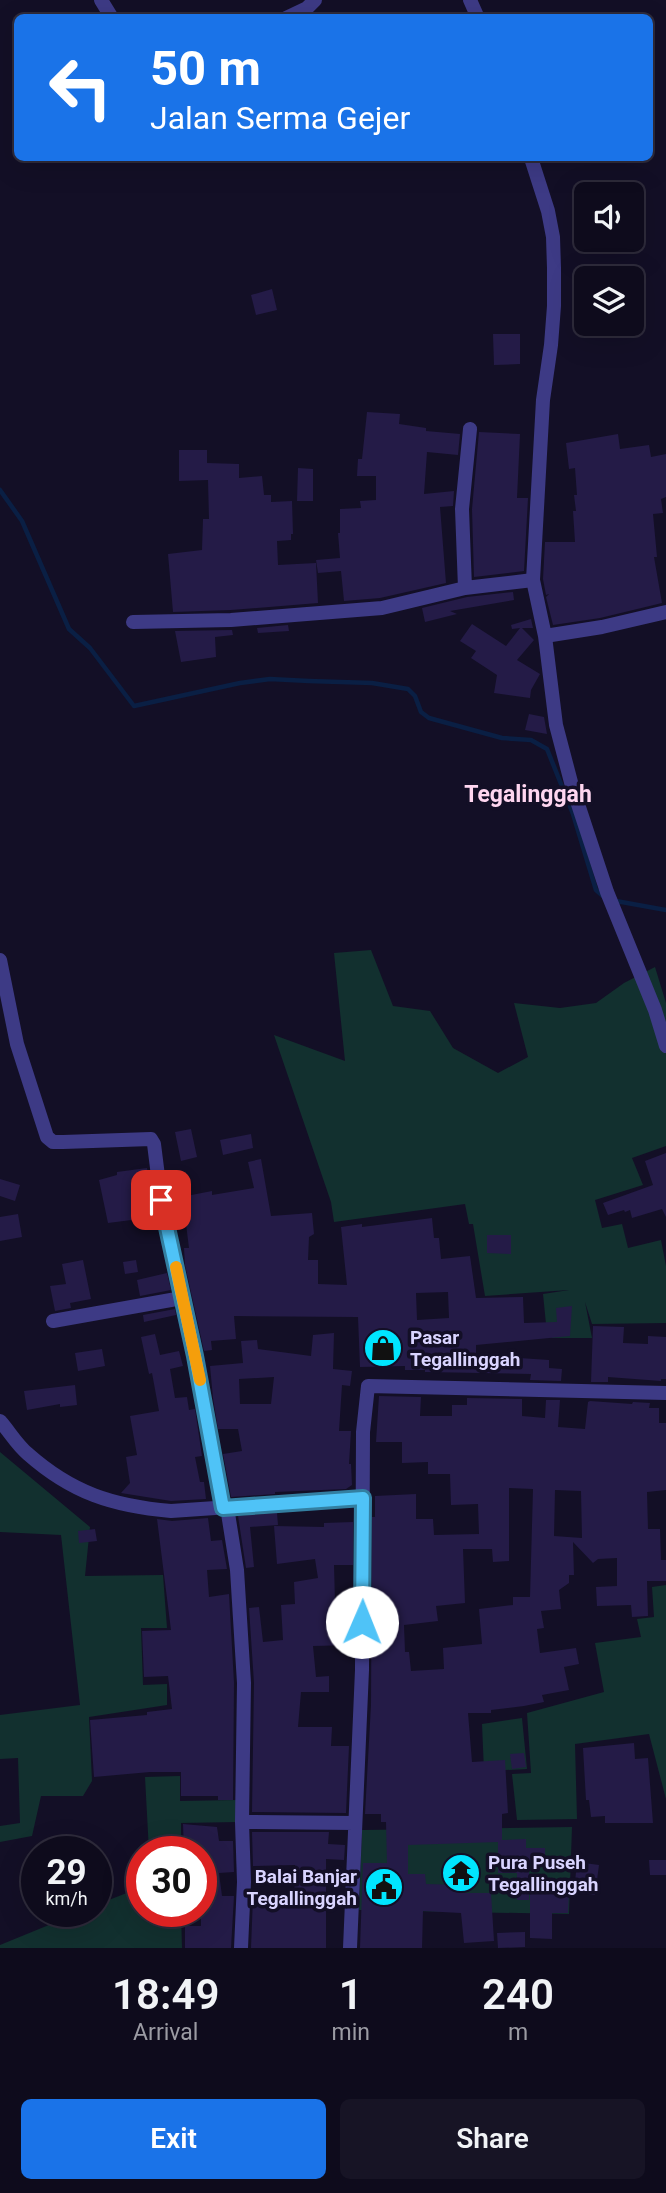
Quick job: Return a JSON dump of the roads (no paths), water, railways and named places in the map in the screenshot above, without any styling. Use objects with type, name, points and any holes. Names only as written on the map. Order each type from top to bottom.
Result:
[{"type":"street","points":[[294,14],[307,8],[315,0]]},
{"type":"street","points":[[532,161],[548,211],[553,237],[554,268],[554,306],[543,400],[533,580],[545,636],[556,725],[590,844],[655,1010],[666,1046]]},
{"type":"street","points":[[465,588],[462,509],[470,429]]},
{"type":"street","points":[[134,622],[231,620],[382,608],[465,588],[533,580]]},
{"type":"street","points":[[545,636],[602,627],[666,612]]},
{"type":"street","points":[[0,960],[17,1044],[47,1137],[53,1142],[150,1139],[155,1144],[157,1174],[237,1570],[245,1723],[241,1948]]},
{"type":"street","points":[[53,1321],[183,1298]]},
{"type":"street","points":[[350,1948],[362,1670],[363,1432],[368,1386],[666,1393]]},
{"type":"street","points":[[0,1421],[26,1453],[56,1475],[108,1502],[171,1511],[363,1498]]},
{"type":"street","points":[[242,1822],[355,1823]]},
{"type":"waterway","points":[[0,490],[22,521],[69,629],[90,648],[134,706],[270,679],[372,683],[408,689],[415,696],[421,712],[429,718],[502,738],[531,740],[547,749],[573,814],[596,890],[604,897]]},
{"type":"waterway","points":[[616,901],[666,910]]},
{"type":"place","name":"Pasar Tegallinggah","points":[[383,1348]]},
{"type":"place","name":"Pura Puseh Tegallinggah","points":[[461,1873]]},
{"type":"place","name":"Balai Banjar Tegallinggah","points":[[384,1887]]},
{"type":"district","name":"Tegalinggah","points":[[528,794]]}]
